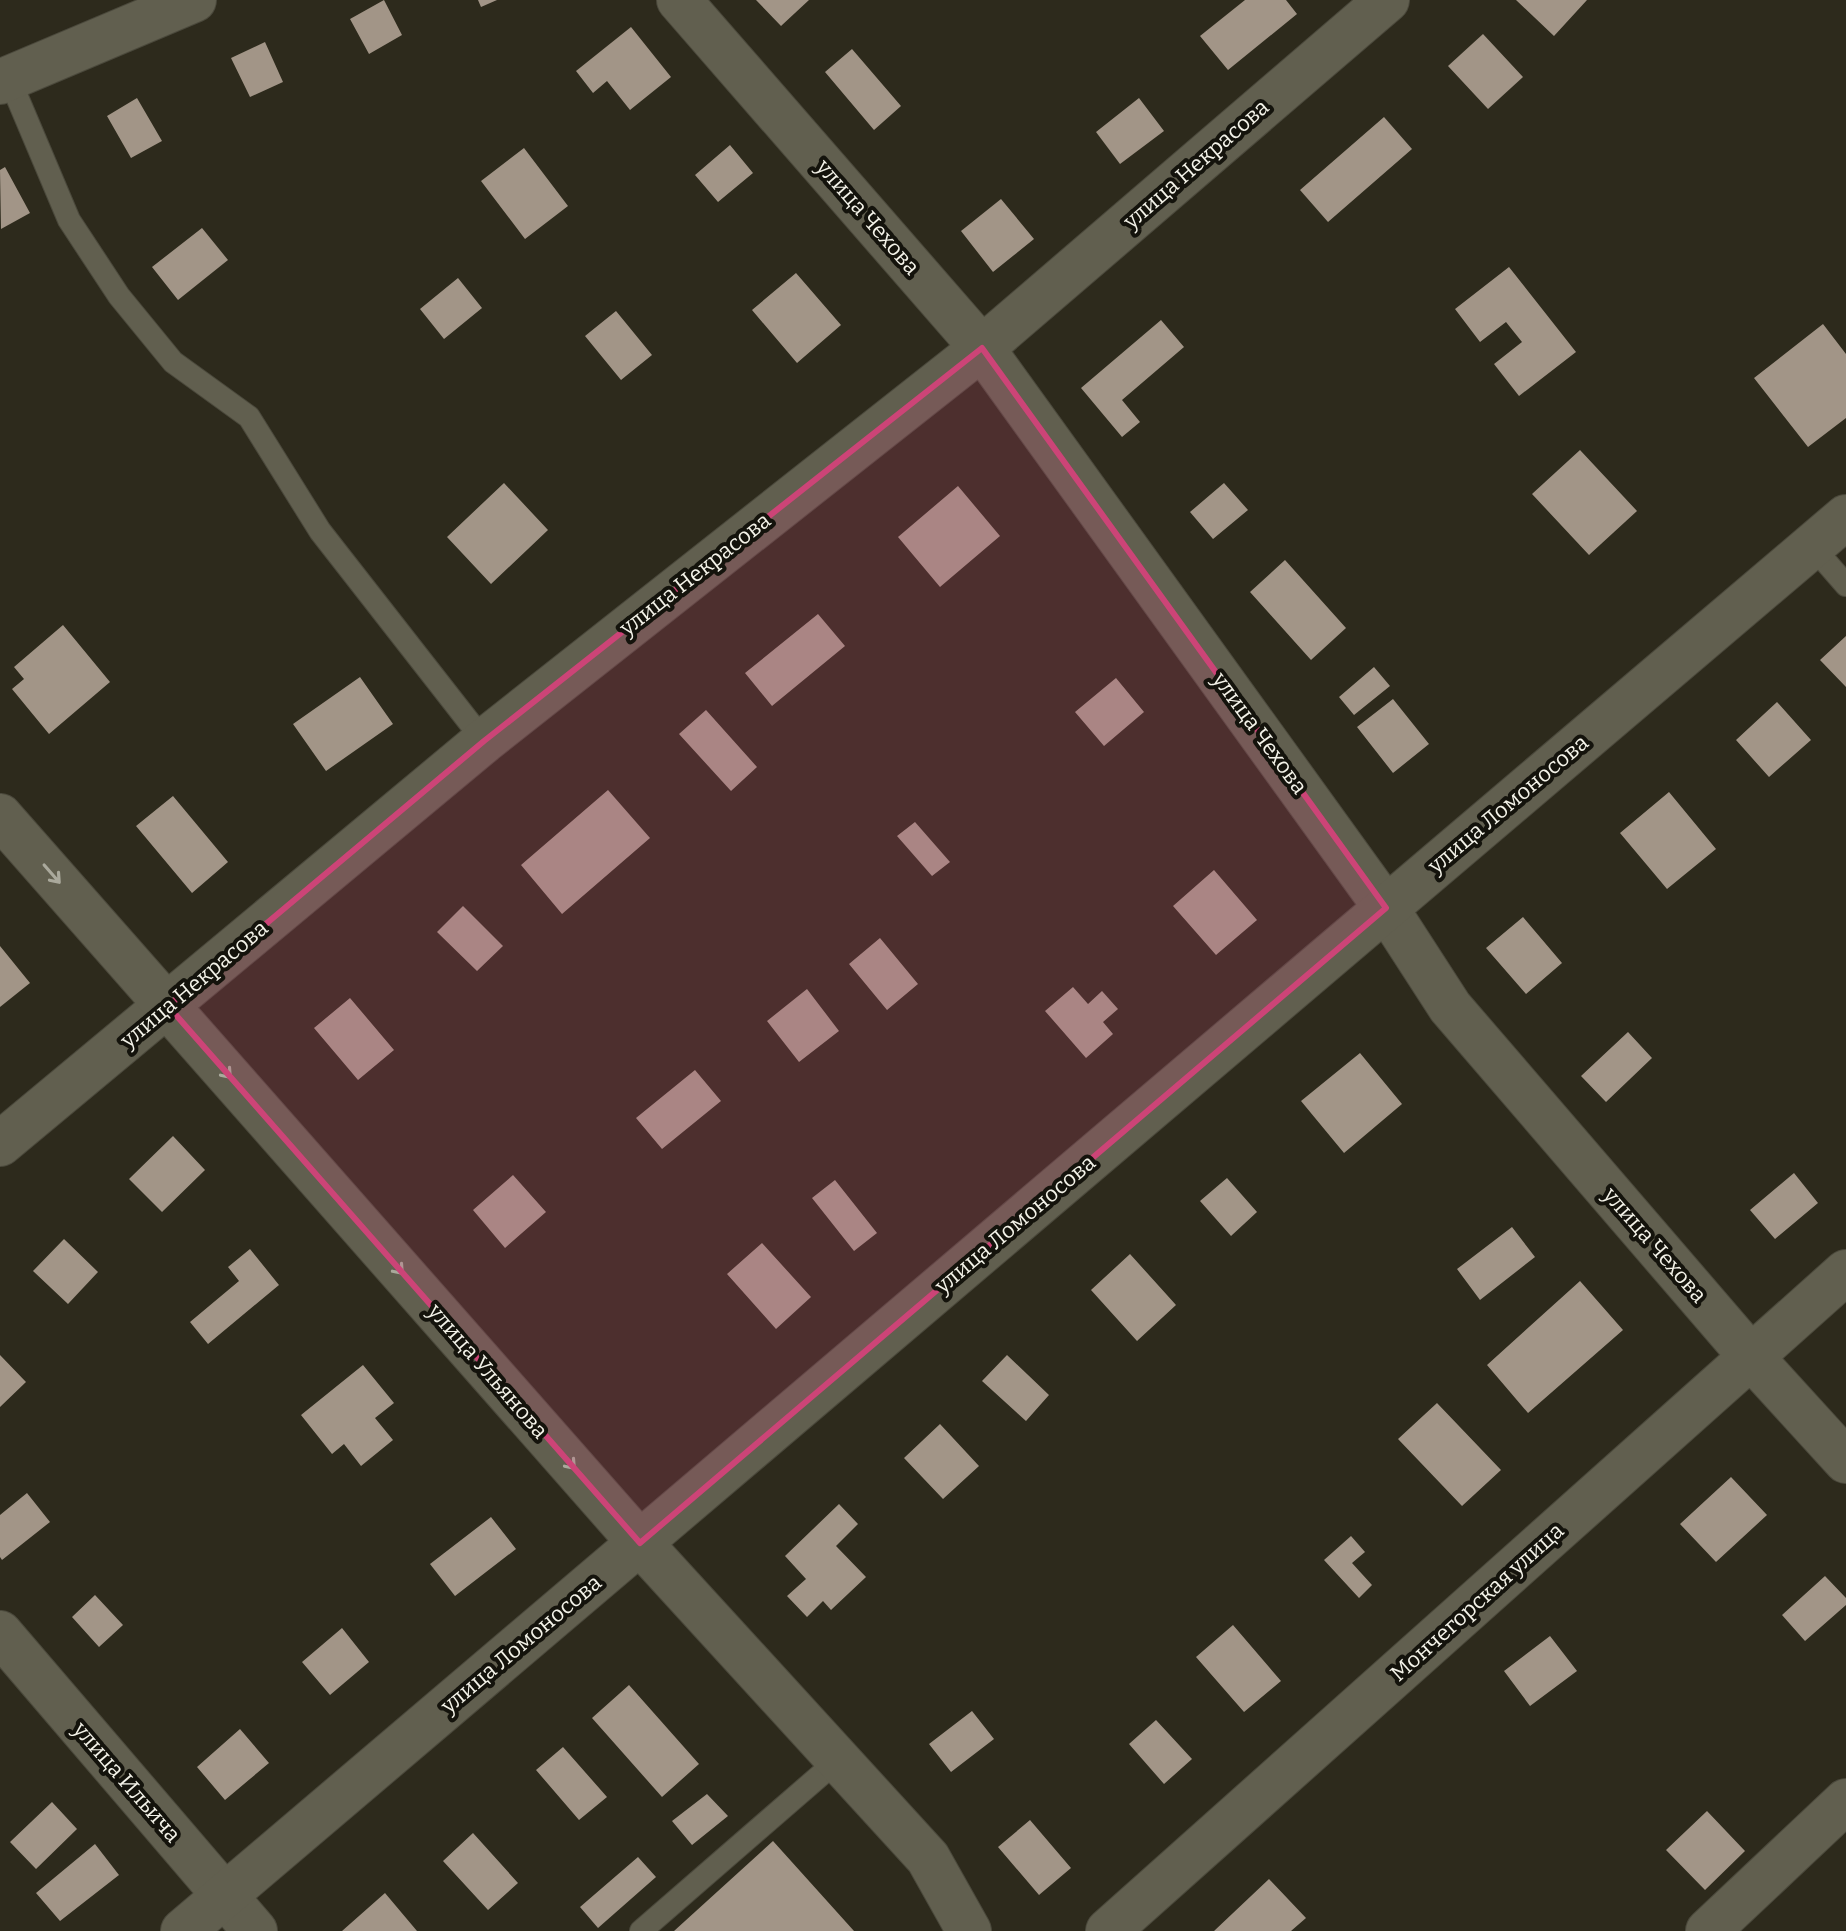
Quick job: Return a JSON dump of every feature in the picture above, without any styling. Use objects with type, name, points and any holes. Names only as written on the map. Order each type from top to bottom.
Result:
[{"type":"street","points":[[5,80],[194,0]]},
{"type":"street","name":"улица Чехова","points":[[679,0],[982,348],[1386,908],[1450,1007],[1752,1358],[1846,1461]]},
{"type":"street","name":"улица Некрасова","points":[[0,1144],[484,741],[982,348],[1387,0]]},
{"type":"street","name":"улица Ломоносова","points":[[183,1931],[1846,517]]},
{"type":"street","name":"улица Ульянова","points":[[0,816],[640,1543],[928,1858],[969,1931]]},
{"type":"street","name":"Мончегорская улица","points":[[1108,1931],[1846,1272]]},
{"type":"street","name":"улица Ильича","points":[[0,1633],[255,1931]]},
{"type":"street","points":[[1708,1931],[1846,1801]]},
{"type":"lane","points":[[5,80],[69,220],[119,296],[173,362],[249,417],[320,531],[484,741]]},
{"type":"lane","points":[[1812,546],[1846,585]]},
{"type":"lane","points":[[641,1931],[838,1760]]},
{"type":"highlighted area","points":[[982,348],[1386,908],[640,1543],[168,1006],[484,741]]},
{"type":"building","points":[[384,0],[402,35],[369,54],[350,19]]},
{"type":"building","points":[[478,0],[497,0],[481,7]]},
{"type":"building","points":[[756,0],[809,0],[781,26]]},
{"type":"building","points":[[1245,0],[1286,0],[1297,14],[1228,70],[1200,36]]},
{"type":"building","points":[[1516,0],[1587,0],[1554,36]]},
{"type":"building","points":[[631,27],[671,77],[630,110],[607,81],[593,93],[576,71]]},
{"type":"building","points":[[1483,34],[1523,77],[1488,109],[1448,66]]},
{"type":"building","points":[[265,42],[283,82],[250,97],[231,58]]},
{"type":"building","points":[[852,49],[901,106],[874,130],[825,72]]},
{"type":"building","points":[[137,98],[162,141],[131,158],[107,116]]},
{"type":"building","points":[[1139,98],[1164,131],[1120,164],[1096,132]]},
{"type":"building","points":[[1384,117],[1412,149],[1328,222],[1300,190]]},
{"type":"building","points":[[730,145],[753,173],[718,202],[695,175]]},
{"type":"building","points":[[524,148],[568,206],[525,239],[481,181]]},
{"type":"building","points":[[5,167],[30,213],[1,229],[0,170]]},
{"type":"building","points":[[1001,199],[1034,239],[993,272],[961,231]]},
{"type":"building","points":[[202,228],[228,260],[178,300],[152,267]]},
{"type":"building","points":[[1509,267],[1576,352],[1519,396],[1494,364],[1522,342],[1506,322],[1480,342],[1455,309]]},
{"type":"building","points":[[796,273],[841,325],[797,363],[752,310]]},
{"type":"building","points":[[458,278],[482,308],[444,339],[420,309]]},
{"type":"building","points":[[616,311],[652,355],[621,380],[585,336]]},
{"type":"building","points":[[1161,320],[1184,347],[1122,400],[1140,422],[1122,437],[1081,388]]},
{"type":"building","points":[[1823,324],[1846,354],[1846,418],[1808,447],[1754,378]]},
{"type":"building","points":[[1580,450],[1637,511],[1589,555],[1532,494]]},
{"type":"building","points":[[504,483],[548,530],[491,584],[447,537]]},
{"type":"building","points":[[1224,483],[1248,510],[1213,539],[1190,512]]},
{"type":"building","points":[[958,486],[1000,536],[940,587],[898,537]]},
{"type":"building","points":[[1285,560],[1346,628],[1311,660],[1250,592]]},
{"type":"building","points":[[818,614],[845,646],[772,706],[745,673]]},
{"type":"building","points":[[63,625],[110,682],[49,734],[12,689],[24,679],[14,667]]},
{"type":"building","points":[[1846,636],[1846,687],[1820,660]]},
{"type":"building","points":[[1374,667],[1390,686],[1354,715],[1339,697]]},
{"type":"building","points":[[360,677],[393,724],[326,771],[293,724]]},
{"type":"building","points":[[1116,678],[1144,712],[1104,746],[1075,712]]},
{"type":"building","points":[[1393,699],[1429,744],[1393,773],[1357,727]]},
{"type":"building","points":[[1777,702],[1811,740],[1769,777],[1736,740]]},
{"type":"building","points":[[706,710],[757,767],[731,791],[679,734]]},
{"type":"building","points":[[608,790],[650,838],[562,914],[521,865]]},
{"type":"building","points":[[1669,792],[1716,849],[1667,889],[1620,833]]},
{"type":"building","points":[[173,796],[228,862],[192,893],[136,826]]},
{"type":"building","points":[[915,822],[950,862],[932,876],[897,836]]},
{"type":"building","points":[[1214,870],[1257,920],[1216,955],[1173,906]]},
{"type":"building","points":[[463,906],[503,946],[477,971],[437,932]]},
{"type":"building","points":[[1523,917],[1562,963],[1526,994],[1486,948]]},
{"type":"building","points":[[880,938],[918,984],[887,1010],[849,964]]},
{"type":"building","points":[[0,946],[30,983],[0,1007]]},
{"type":"building","points":[[1073,987],[1088,1004],[1102,991],[1118,1009],[1103,1022],[1113,1034],[1086,1058],[1045,1011]]},
{"type":"building","points":[[807,989],[839,1031],[799,1062],[767,1021]]},
{"type":"building","points":[[350,998],[394,1050],[358,1080],[314,1028]]},
{"type":"building","points":[[1628,1032],[1652,1058],[1606,1102],[1581,1076]]},
{"type":"building","points":[[1360,1053],[1402,1104],[1344,1153],[1301,1101]]},
{"type":"building","points":[[695,1070],[721,1101],[662,1149],[636,1118]]},
{"type":"building","points":[[173,1136],[205,1170],[162,1212],[129,1179]]},
{"type":"building","points":[[1794,1173],[1818,1203],[1775,1239],[1750,1210]]},
{"type":"building","points":[[513,1175],[546,1212],[505,1248],[473,1210]]},
{"type":"building","points":[[1227,1178],[1257,1212],[1231,1236],[1200,1201]]},
{"type":"building","points":[[835,1180],[877,1233],[854,1251],[812,1198]]},
{"type":"building","points":[[1512,1227],[1535,1257],[1480,1300],[1457,1269]]},
{"type":"building","points":[[64,1239],[98,1272],[68,1304],[33,1271]]},
{"type":"building","points":[[762,1243],[811,1297],[776,1329],[727,1274]]},
{"type":"building","points":[[250,1249],[279,1285],[208,1344],[190,1322],[239,1281],[228,1267]]},
{"type":"building","points":[[1130,1254],[1176,1305],[1137,1341],[1091,1290]]},
{"type":"building","points":[[1580,1281],[1623,1330],[1528,1413],[1487,1365]]},
{"type":"building","points":[[0,1355],[26,1382],[0,1407]]},
{"type":"building","points":[[1007,1355],[1049,1395],[1026,1421],[982,1381]]},
{"type":"building","points":[[363,1365],[394,1403],[375,1418],[393,1440],[361,1466],[344,1444],[332,1454],[301,1415]]},
{"type":"building","points":[[1437,1403],[1501,1470],[1462,1506],[1398,1439]]},
{"type":"building","points":[[940,1424],[979,1466],[943,1499],[904,1458]]},
{"type":"building","points":[[1731,1477],[1767,1515],[1716,1562],[1680,1524]]},
{"type":"building","points":[[27,1493],[50,1522],[2,1560],[0,1515]]},
{"type":"building","points":[[839,1504],[858,1524],[836,1546],[866,1577],[831,1610],[823,1601],[807,1617],[787,1596],[806,1579],[785,1556]]},
{"type":"building","points":[[491,1517],[516,1549],[455,1596],[430,1564]]},
{"type":"building","points":[[1351,1536],[1365,1552],[1352,1563],[1372,1585],[1359,1598],[1324,1560]]},
{"type":"building","points":[[1825,1576],[1846,1598],[1846,1605],[1805,1641],[1782,1615]]},
{"type":"building","points":[[95,1595],[123,1625],[99,1647],[72,1617]]},
{"type":"building","points":[[1233,1625],[1281,1681],[1244,1712],[1196,1657]]},
{"type":"building","points":[[342,1628],[369,1662],[330,1695],[302,1662]]},
{"type":"building","points":[[1550,1636],[1577,1671],[1530,1706],[1504,1671]]},
{"type":"building","points":[[629,1685],[699,1764],[662,1797],[592,1718]]},
{"type":"building","points":[[972,1711],[994,1739],[951,1772],[929,1744]]},
{"type":"building","points":[[1156,1720],[1192,1759],[1164,1784],[1129,1744]]},
{"type":"building","points":[[240,1729],[269,1763],[225,1800],[197,1767]]},
{"type":"building","points":[[563,1747],[607,1797],[579,1820],[536,1770]]},
{"type":"building","points":[[707,1794],[728,1816],[692,1845],[672,1821]]},
{"type":"building","points":[[52,1802],[77,1829],[36,1869],[10,1842]]},
{"type":"building","points":[[1707,1811],[1745,1851],[1705,1890],[1666,1850]]},
{"type":"building","points":[[1030,1820],[1071,1868],[1039,1895],[998,1847]]},
{"type":"building","points":[[473,1833],[518,1883],[488,1910],[443,1861]]},
{"type":"building","points":[[773,1841],[854,1931],[674,1931]]},
{"type":"building","points":[[95,1844],[119,1875],[60,1921],[36,1893]]},
{"type":"building","points":[[638,1857],[656,1877],[598,1928],[580,1907]]},
{"type":"building","points":[[1269,1879],[1306,1918],[1291,1931],[1214,1931]]},
{"type":"building","points":[[385,1893],[417,1931],[342,1931]]}]
